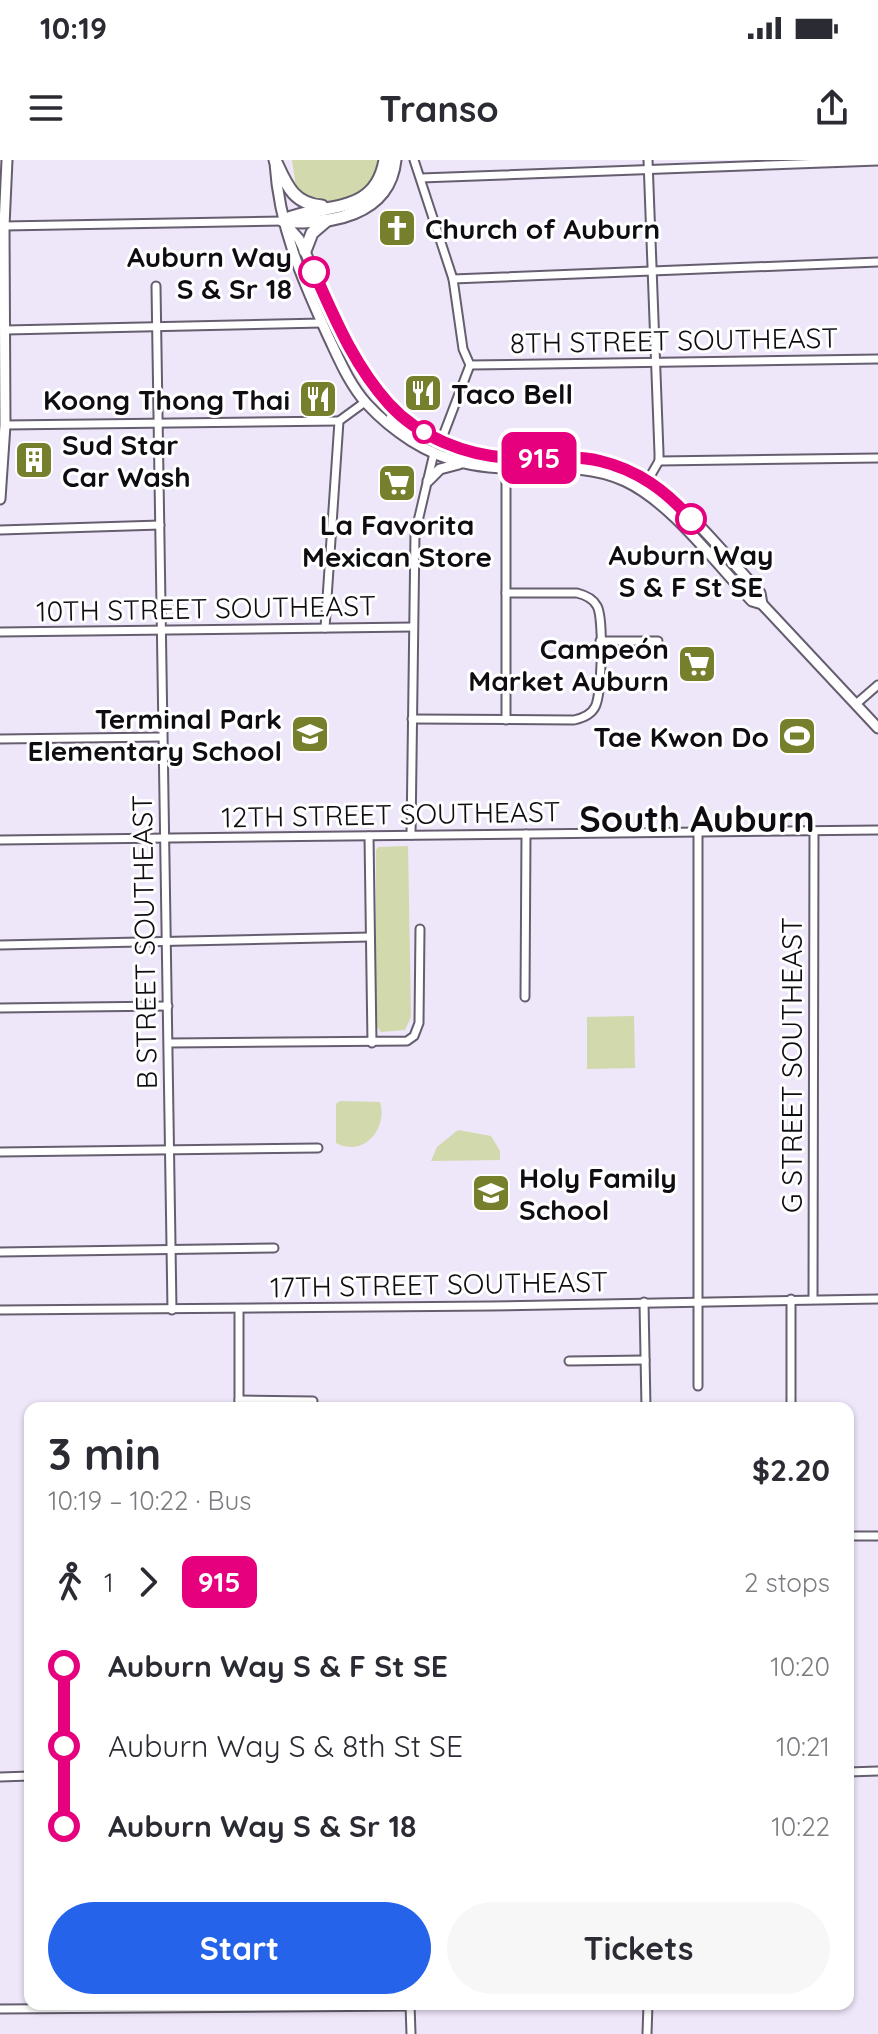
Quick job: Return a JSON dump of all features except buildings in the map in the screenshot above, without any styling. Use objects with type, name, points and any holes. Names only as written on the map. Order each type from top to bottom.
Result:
[{"type":"highway","points":[[275,160],[291,193],[300,201],[338,207]]},
{"type":"highway","points":[[283,221],[301,213],[357,202],[369,193],[380,178],[385,160]]},
{"type":"highway","points":[[283,221],[327,221],[357,213],[371,205],[387,185],[395,160]]},
{"type":"highway","points":[[305,251],[315,229],[327,221]]},
{"type":"main road","points":[[0,499],[6,330],[2,223],[7,160]]},
{"type":"main road","points":[[275,160],[288,244],[347,377],[378,415],[397,431],[434,453],[463,463],[506,468],[589,470],[616,477],[643,490],[752,601],[762,604],[878,728]]},
{"type":"main road","points":[[283,221],[299,239],[360,369],[390,406],[411,424],[456,447],[501,457],[593,460],[648,480],[683,510],[760,593],[762,604]]},
{"type":"main road","points":[[378,415],[387,416],[421,439],[441,441],[451,452],[482,461],[490,467]]},
{"type":"main road","points":[[428,481],[440,469],[463,463]]},
{"type":"main road","points":[[643,490],[648,480]]},
{"type":"street","points":[[414,160],[453,279],[463,349],[470,365],[441,441]]},
{"type":"street","points":[[648,160],[659,461],[648,480]]},
{"type":"street","points":[[421,178],[878,161]]},
{"type":"street","points":[[2,223],[283,221]]},
{"type":"street","points":[[453,279],[878,262]]},
{"type":"street","name":"B STREET SOUTHEAST","points":[[156,286],[172,1310]]},
{"type":"street","points":[[6,330],[322,323]]},
{"type":"street","name":"8TH STREET SOUTHEAST","points":[[470,365],[878,359]]},
{"type":"street","points":[[5,425],[339,421],[365,402]]},
{"type":"street","points":[[325,628],[339,421]]},
{"type":"street","points":[[411,835],[416,524],[434,453]]},
{"type":"street","points":[[659,461],[878,458]]},
{"type":"street","points":[[506,468],[506,720]]},
{"type":"street","points":[[0,530],[160,525]]},
{"type":"street","points":[[412,719],[576,719],[593,710],[599,696],[600,611],[592,600],[577,593],[506,593]]},
{"type":"street","name":"10TH STREET SOUTHEAST","points":[[0,632],[413,627]]},
{"type":"street","points":[[600,641],[658,641]]},
{"type":"street","points":[[856,704],[878,685]]},
{"type":"street","points":[[0,739],[162,737]]},
{"type":"street","name":"12TH STREET SOUTHEAST","points":[[0,840],[878,830]]},
{"type":"street","name":"G STREET SOUTHEAST","points":[[813,1299],[814,831]]},
{"type":"street","points":[[698,832],[698,1386]]},
{"type":"street","points":[[525,997],[526,834]]},
{"type":"street","points":[[369,836],[372,1043]]},
{"type":"street","points":[[169,1043],[394,1043],[411,1039],[418,1028],[420,929]]},
{"type":"street","points":[[0,945],[370,937]]},
{"type":"street","points":[[0,1008],[168,1006]]},
{"type":"street","points":[[0,1152],[318,1148]]},
{"type":"street","points":[[0,1252],[274,1248]]},
{"type":"street","points":[[791,1299],[791,1402]]},
{"type":"street","name":"17TH STREET SOUTHEAST","points":[[0,1310],[878,1299]]},
{"type":"street","points":[[644,1302],[646,1402]]},
{"type":"street","points":[[239,1309],[239,1402]]},
{"type":"street","points":[[569,1361],[645,1360]]},
{"type":"street","points":[[288,1402],[313,1401]]},
{"type":"street","points":[[854,1536],[878,1536]]},
{"type":"street","points":[[854,1772],[878,1771]]},
{"type":"street","points":[[0,1777],[24,1776]]},
{"type":"street","points":[[0,2009],[24,2009]]},
{"type":"street","points":[[410,2010],[411,2034]]},
{"type":"street","points":[[647,2034],[648,2010]]},
{"type":"green space","points":[[292,160],[380,160],[374,178],[358,194],[348,199],[325,201],[314,199],[296,187]]},
{"type":"green space","points":[[408,846],[411,1017],[405,1030],[381,1032],[376,1025],[376,850],[378,847]]},
{"type":"green space","points":[[634,1016],[635,1068],[587,1069],[587,1017]]},
{"type":"green space","points":[[340,1101],[380,1102],[380,1121],[372,1138],[356,1147],[336,1143],[336,1104]]},
{"type":"green space","points":[[458,1130],[491,1136],[500,1151],[500,1160],[431,1161],[437,1147]]},
{"type":"bus line","name":"915","points":[[314,272],[360,369],[390,406],[411,424],[456,447],[481,454],[509,458],[578,458],[627,470],[656,485],[691,519]]},
{"type":"place","name":"Church of Auburn","points":[[397,228]]},
{"type":"place","name":"Auburn Way S & Sr 18","points":[[314,272]]},
{"type":"place","name":"Taco Bell","points":[[423,393]]},
{"type":"place","name":"Koong Thong Thai","points":[[318,399]]},
{"type":"place","name":"Sud Star Car Wash","points":[[34,460]]},
{"type":"place","name":"La Favorita Mexican Store","points":[[397,483]]},
{"type":"place","name":"Auburn Way S & F St SE","points":[[691,519]]},
{"type":"place","name":"Campeón Market Auburn","points":[[697,664]]},
{"type":"place","name":"Terminal Park Elementary School","points":[[310,734]]},
{"type":"place","name":"Tae Kwon Do","points":[[797,736]]},
{"type":"place","name":"Holy Family School","points":[[491,1193]]},
{"type":"district","name":"South Auburn","points":[[697,818]]}]
